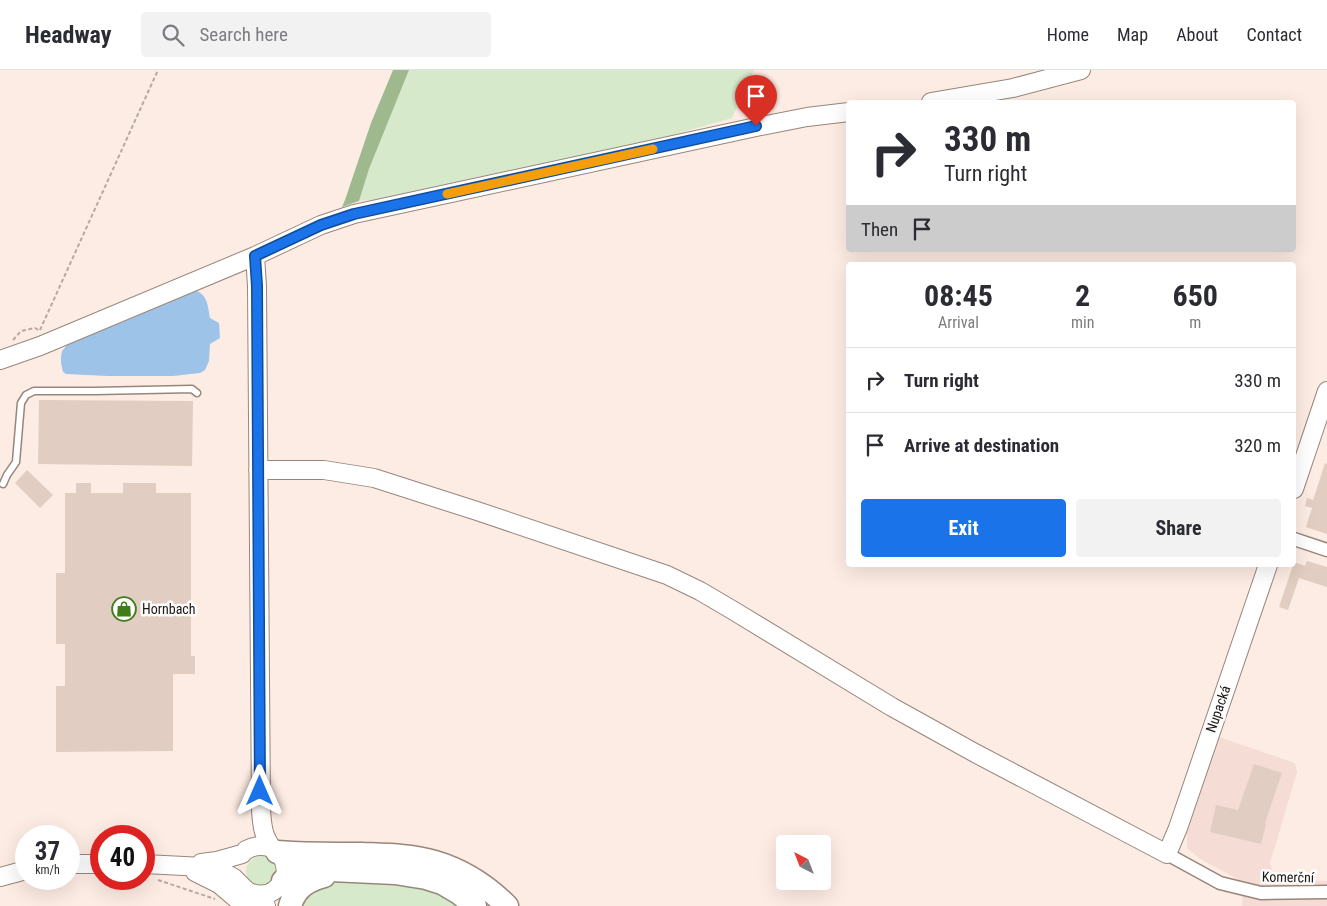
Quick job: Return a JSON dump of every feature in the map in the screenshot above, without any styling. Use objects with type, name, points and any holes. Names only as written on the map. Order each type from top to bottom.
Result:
[{"type":"highway","points":[[275,850],[292,853],[391,855],[414,857],[435,862],[457,870],[479,882],[507,906]]},
{"type":"highway","points":[[281,884],[296,873],[310,869],[395,874],[426,878],[442,883],[458,892],[474,906]]},
{"type":"highway","points":[[290,906],[295,894],[310,880],[346,872]]},
{"type":"street","points":[[943,100],[1013,88],[1080,70]]},
{"type":"street","points":[[0,360],[40,346],[255,256],[321,225],[354,214],[756,126],[846,112]]},
{"type":"street","points":[[255,256],[257,296],[260,810],[266,840],[280,855],[284,864],[285,874],[276,897],[276,906]]},
{"type":"street","points":[[1296,483],[1325,402]]},
{"type":"street","points":[[258,470],[324,470],[374,478],[477,510],[666,575],[700,591],[892,707],[1167,854]]},
{"type":"street","points":[[1296,540],[1327,550]]},
{"type":"street","name":"Nupacká","points":[[1167,854],[1178,828],[1267,567]]},
{"type":"street","points":[[245,895],[237,879],[237,862],[252,842],[257,831],[260,810]]},
{"type":"street","points":[[178,865],[217,861],[244,852],[255,846],[262,845],[275,850]]},
{"type":"street","name":"Komerční","points":[[1167,854],[1220,883],[1244,889],[1262,893],[1327,892]]},
{"type":"street","points":[[155,864],[211,868],[223,872],[234,878],[245,895],[266,906]]},
{"type":"street","points":[[0,870],[15,870]]},
{"type":"street","points":[[0,877],[15,872]]},
{"type":"street","points":[[245,895],[264,895],[273,892],[281,884]]},
{"type":"lane","points":[[3,484],[16,462],[21,403],[26,395],[34,391],[192,389],[197,393]]},
{"type":"path","points":[[9,344],[22,331],[35,328],[40,331],[68,265],[158,70]]},
{"type":"path","points":[[157,879],[218,901]]},
{"type":"shaded area","points":[[1219,737],[1295,763],[1297,772],[1270,863],[1273,874],[1279,879],[1327,881],[1327,906],[1242,906],[1243,882],[1202,860],[1187,848],[1187,831]]},
{"type":"green space","points":[[393,70],[409,70],[369,169],[359,201],[342,207],[371,123]]},
{"type":"green space","points":[[409,70],[754,70],[732,118],[672,135],[498,174],[389,201],[381,199],[359,201],[369,169]]},
{"type":"green space","points":[[261,856],[272,860],[276,871],[272,882],[261,886],[250,882],[246,871],[250,860]]},
{"type":"green space","points":[[345,878],[424,886],[461,906],[295,906],[310,886]]},
{"type":"water","points":[[197,291],[205,299],[210,318],[219,323],[220,338],[210,344],[209,361],[205,370],[200,373],[173,376],[108,376],[66,374],[63,372],[61,357],[62,351],[67,345]]},
{"type":"building","points":[[39,400],[193,401],[192,466],[38,464]]},
{"type":"building","points":[[1325,463],[1327,464],[1327,534],[1306,527],[1312,508],[1305,506],[1307,498],[1313,500]]},
{"type":"building","points":[[27,470],[53,495],[40,508],[15,483]]},
{"type":"building","name":"Hornbach","points":[[76,483],[91,483],[91,493],[123,493],[123,483],[156,483],[156,493],[191,493],[191,656],[195,656],[195,674],[173,674],[173,751],[56,752],[56,686],[65,686],[65,644],[56,644],[56,573],[65,573],[65,493],[76,493]]},
{"type":"building","points":[[1307,561],[1327,567],[1327,587],[1299,578],[1288,610],[1279,607],[1292,567],[1296,567],[1296,563],[1305,566]]},
{"type":"building","points":[[1254,764],[1282,773],[1265,823],[1261,844],[1210,832],[1216,805],[1238,810]]},
{"type":"slow traffic","points":[[447,194],[653,149]]},
{"type":"place","name":"Hornbach","points":[[124,609]]},
{"type":"route","points":[[260,791],[257,286],[255,256],[321,225],[354,214],[756,126]]}]
